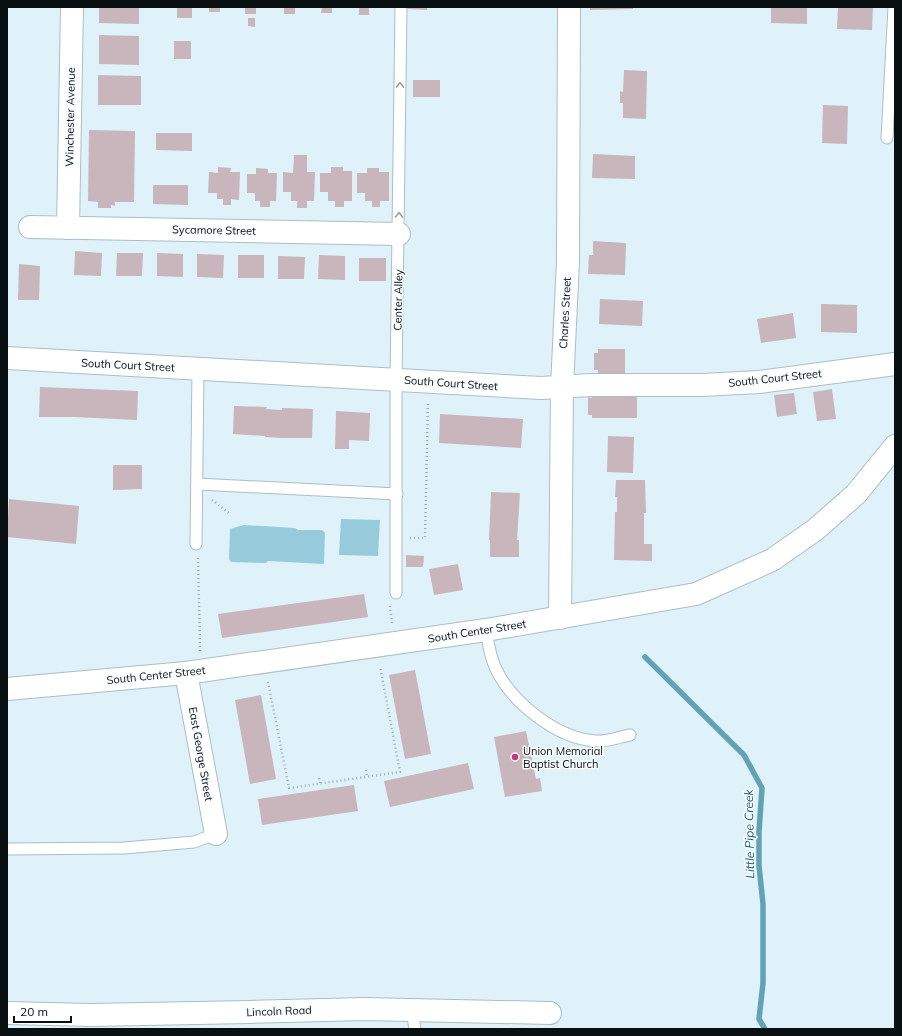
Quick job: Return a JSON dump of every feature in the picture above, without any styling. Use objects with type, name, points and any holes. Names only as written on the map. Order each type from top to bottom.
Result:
[{"type":"street","name":"Winchester Avenue","points":[[68,228],[72,7]]},
{"type":"street","name":"Charles Street","points":[[560,618],[562,387],[568,261],[569,7]]},
{"type":"street","name":"Sycamore Street","points":[[30,227],[399,234]]},
{"type":"street","name":"South Court Street","points":[[7,358],[516,388],[591,385],[702,385],[759,382],[895,364]]},
{"type":"street","name":"South Center Street","points":[[7,689],[186,673],[486,630],[696,594],[772,560],[816,530],[856,494],[895,446]]},
{"type":"street","name":"East George Street","points":[[186,673],[216,834]]},
{"type":"street","name":"Lincoln Road","points":[[7,1013],[92,1022],[251,1021],[365,1009],[414,1020],[550,1013]]},
{"type":"lane","name":"Center Alley","points":[[396,593],[396,380],[401,7]]},
{"type":"lane","points":[[887,138],[894,7]]},
{"type":"lane","points":[[196,544],[198,369]]},
{"type":"lane","points":[[197,484],[397,494]]},
{"type":"lane","points":[[486,630],[495,668],[504,685],[521,705],[544,721],[572,736],[586,740],[599,741],[630,735]]},
{"type":"lane","points":[[7,849],[124,848],[194,842],[216,834]]},
{"type":"path","points":[[425,538],[428,396]]},
{"type":"path","points":[[210,498],[230,514]]},
{"type":"path","points":[[196,544],[198,550],[200,652]]},
{"type":"path","points":[[390,609],[392,625]]},
{"type":"path","points":[[268,681],[289,788],[400,772],[380,666]]},
{"type":"path","points":[[366,770],[367,776]]},
{"type":"path","points":[[319,778],[320,783]]},
{"type":"shaded area","points":[[341,519],[380,520],[378,556],[339,555]]},
{"type":"shaded area","points":[[244,525],[295,528],[298,530],[322,530],[325,533],[324,564],[268,561],[266,563],[231,562],[229,559],[230,529]]},
{"type":"building","points":[[99,7],[139,7],[139,24],[99,23]]},
{"type":"building","points":[[177,7],[192,7],[192,18],[177,18]]},
{"type":"building","points":[[209,7],[220,7],[220,12],[209,12]]},
{"type":"building","points":[[245,7],[256,7],[256,14],[245,14]]},
{"type":"building","points":[[284,7],[295,7],[295,14],[284,14]]},
{"type":"building","points":[[322,7],[332,7],[332,13],[321,13]]},
{"type":"building","points":[[359,7],[369,7],[369,15],[359,15]]},
{"type":"building","points":[[407,7],[427,7],[427,10],[407,9]]},
{"type":"building","points":[[590,7],[633,7],[633,9],[590,10]]},
{"type":"building","points":[[771,7],[807,7],[807,24],[771,23]]},
{"type":"building","points":[[838,7],[873,7],[872,30],[837,29]]},
{"type":"building","points":[[248,18],[255,18],[255,27],[248,26]]},
{"type":"building","points":[[99,35],[139,36],[139,65],[99,64]]},
{"type":"building","points":[[174,41],[191,41],[191,59],[174,59]]},
{"type":"building","points":[[624,70],[647,71],[646,119],[623,118],[623,103],[620,103],[620,91],[623,92]]},
{"type":"building","points":[[98,75],[141,76],[141,105],[98,105]]},
{"type":"building","points":[[413,80],[440,80],[440,97],[413,97]]},
{"type":"building","points":[[823,105],[848,106],[847,144],[822,143]]},
{"type":"building","points":[[89,130],[135,131],[134,202],[115,202],[115,206],[111,205],[111,208],[98,208],[98,202],[88,201]]},
{"type":"building","points":[[156,133],[192,133],[192,151],[156,150]]},
{"type":"building","points":[[593,154],[635,156],[635,179],[592,178]]},
{"type":"building","points":[[294,155],[307,155],[307,172],[315,172],[314,201],[307,201],[307,208],[297,208],[297,201],[291,201],[291,192],[283,192],[283,172],[293,173]]},
{"type":"building","points":[[218,167],[231,168],[230,172],[240,172],[239,200],[231,199],[231,205],[223,205],[223,199],[217,199],[217,193],[208,193],[209,172],[218,173]]},
{"type":"building","points":[[331,167],[343,167],[343,171],[352,171],[352,201],[344,201],[344,207],[335,207],[335,201],[328,201],[328,192],[320,192],[320,173],[331,173]]},
{"type":"building","points":[[256,168],[268,169],[268,173],[277,173],[276,201],[270,201],[270,207],[260,207],[260,201],[255,201],[255,193],[247,193],[247,174],[256,174]]},
{"type":"building","points":[[367,168],[379,168],[379,172],[389,172],[389,201],[380,201],[380,207],[372,207],[372,201],[365,201],[365,193],[357,193],[357,173],[367,173]]},
{"type":"building","points":[[153,185],[188,185],[188,205],[153,204]]},
{"type":"building","points":[[593,241],[626,243],[625,275],[588,274],[589,255],[593,255]]},
{"type":"building","points":[[75,251],[102,253],[101,276],[74,275]]},
{"type":"building","points":[[117,253],[143,253],[142,276],[116,276]]},
{"type":"building","points":[[157,253],[183,254],[183,277],[157,276]]},
{"type":"building","points":[[197,254],[224,255],[223,278],[197,277]]},
{"type":"building","points":[[238,255],[264,255],[264,278],[238,278]]},
{"type":"building","points":[[319,255],[345,256],[345,280],[318,279]]},
{"type":"building","points":[[278,256],[305,257],[304,279],[278,279]]},
{"type":"building","points":[[359,258],[386,258],[386,281],[359,281]]},
{"type":"building","points":[[19,264],[40,266],[39,300],[18,300]]},
{"type":"building","points":[[600,299],[643,301],[642,326],[599,324]]},
{"type":"building","points":[[821,304],[857,305],[857,333],[821,332]]},
{"type":"building","points":[[793,313],[796,338],[761,343],[757,319]]},
{"type":"building","points":[[598,349],[625,349],[625,373],[598,373],[598,370],[594,370],[594,353],[598,353]]},
{"type":"building","points":[[40,387],[138,391],[137,420],[39,417]]},
{"type":"building","points":[[832,389],[836,419],[817,421],[813,392]]},
{"type":"building","points":[[794,393],[797,414],[777,417],[774,395]]},
{"type":"building","points":[[592,394],[637,394],[637,418],[592,418],[592,415],[588,415],[588,397],[592,398]]},
{"type":"building","points":[[234,406],[267,407],[266,409],[282,410],[282,408],[313,409],[312,438],[281,438],[233,434]]},
{"type":"building","points":[[336,411],[370,413],[369,441],[349,440],[349,449],[335,449]]},
{"type":"building","points":[[440,414],[523,419],[521,448],[439,443]]},
{"type":"building","points":[[608,436],[634,437],[633,473],[607,472]]},
{"type":"building","points":[[113,465],[142,465],[142,489],[113,490]]},
{"type":"building","points":[[616,480],[645,480],[646,513],[644,513],[644,544],[652,544],[652,561],[614,560],[615,512],[617,512],[617,497],[615,497]]},
{"type":"building","points":[[491,492],[520,493],[517,540],[519,540],[519,557],[490,557],[489,540]]},
{"type":"building","points":[[9,499],[79,506],[76,544],[7,537]]},
{"type":"building","points":[[406,555],[424,556],[423,567],[406,567]]},
{"type":"building","points":[[458,564],[463,590],[434,595],[429,569]]},
{"type":"building","points":[[364,594],[368,617],[222,638],[218,614]]},
{"type":"building","points":[[415,670],[431,754],[405,759],[389,675]]},
{"type":"building","points":[[261,695],[276,779],[250,784],[235,700]]},
{"type":"building","name":"Union Memorial Baptist Church","points":[[526,731],[536,779],[540,778],[542,791],[505,797],[494,737]]},
{"type":"building","points":[[468,763],[474,789],[390,807],[384,781]]},
{"type":"building","points":[[354,785],[358,811],[262,825],[258,799]]},
{"type":"waterway","name":"Little Pipe Creek","points":[[645,657],[744,755],[762,788],[759,832],[759,866],[763,904],[763,983],[759,1019],[765,1029]]},
{"type":"place","name":"Union Memorial Baptist Church","points":[[515,757]]}]
